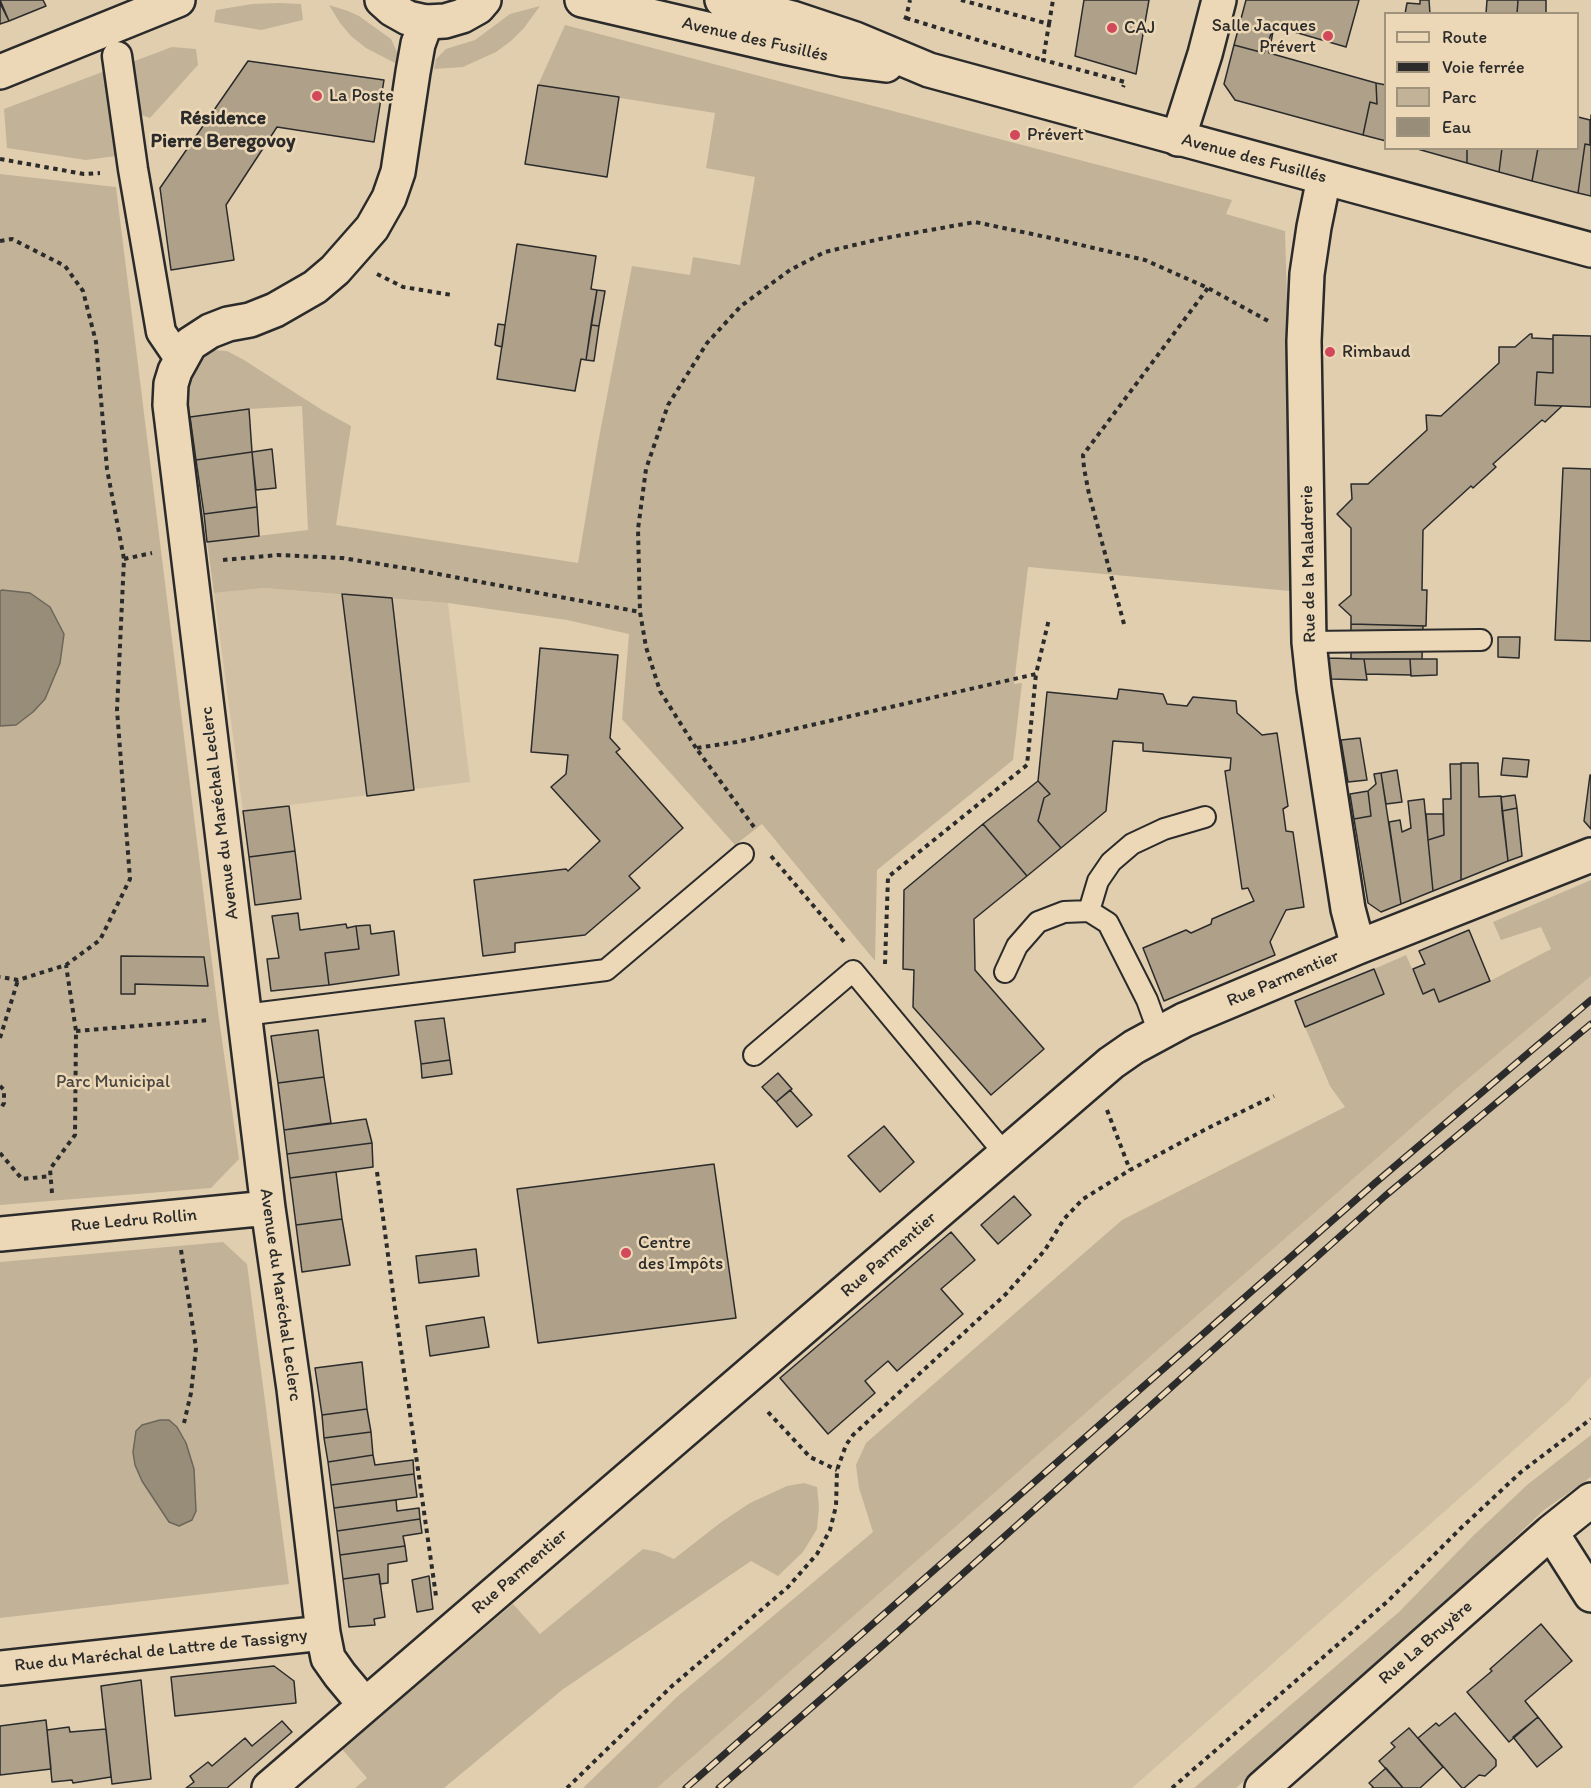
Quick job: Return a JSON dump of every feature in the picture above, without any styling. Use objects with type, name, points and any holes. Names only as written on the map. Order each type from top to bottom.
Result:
[{"type":"street","points":[[0,72],[178,0]]},
{"type":"street","points":[[382,0],[408,18],[426,22],[444,21],[462,16],[478,7],[484,0]]},
{"type":"street","name":"Avenue des Fusillés","points":[[582,0],[846,60],[929,70]]},
{"type":"street","name":"Avenue des Fusillés","points":[[722,0],[792,18],[855,39],[929,70],[1588,249]]},
{"type":"street","points":[[1178,139],[1205,54],[1219,0]]},
{"type":"street","name":"Avenue du Maréchal Leclerc","points":[[365,1705],[328,1658],[323,1633],[294,1389],[244,1016],[170,405],[171,384],[180,360],[190,345],[210,331],[228,324],[250,320],[274,310],[315,287],[351,253],[372,228],[382,212],[398,172],[418,44],[426,22]]},
{"type":"street","points":[[117,56],[133,169],[161,332],[180,360]]},
{"type":"street","name":"Rue de la Maladrerie","points":[[1324,178],[1307,273],[1305,341],[1309,642],[1348,909],[1358,947]]},
{"type":"street","name":"Rue Parmentier","points":[[269,1788],[1111,1063],[1159,1033],[1358,947],[1591,855]]},
{"type":"street","name":"Rue Ledru Rollin","points":[[0,1234],[268,1208]]},
{"type":"street","name":"Rue La Bruyère","points":[[1262,1788],[1551,1532],[1591,1500]]},
{"type":"street","points":[[1551,1532],[1591,1595]]},
{"type":"street","name":"Rue du Maréchal de Lattre de Tassigny","points":[[5,1668],[323,1633]]},
{"type":"lane","points":[[1309,642],[1481,640]]},
{"type":"lane","points":[[1089,911],[1098,880],[1111,862],[1132,844],[1164,829],[1205,818]]},
{"type":"lane","points":[[244,1016],[606,970],[742,854]]},
{"type":"lane","points":[[1005,972],[1017,946],[1038,922],[1064,912],[1089,911],[1108,923],[1147,1000],[1159,1033]]},
{"type":"lane","points":[[754,1055],[854,971],[1005,1154]]},
{"type":"path","points":[[961,0],[1049,24]]},
{"type":"path","points":[[1043,60],[1053,0]]},
{"type":"path","points":[[906,18],[1043,60],[1125,81],[1113,120]]},
{"type":"path","points":[[0,159],[84,174],[133,169]]},
{"type":"path","points":[[854,971],[846,945],[768,853],[755,828],[696,748],[660,691],[646,647],[640,612],[638,529],[646,469],[668,405],[707,343],[741,306],[790,270],[825,252],[880,239],[975,222],[1145,260],[1208,288],[1305,341]]},
{"type":"path","points":[[0,241],[12,239],[65,266],[83,291],[96,342],[107,469],[124,559],[117,710],[130,879],[100,940],[66,965],[18,980],[0,977]]},
{"type":"path","points":[[351,253],[374,272],[404,287],[452,295]]},
{"type":"path","points":[[1124,624],[1089,494],[1083,455],[1208,288]]},
{"type":"path","points":[[190,564],[278,555],[342,558],[640,612]]},
{"type":"path","points":[[884,1007],[888,877],[1027,765],[1036,674],[1049,618]]},
{"type":"path","points":[[696,748],[737,742],[1036,674]]},
{"type":"path","points":[[742,854],[760,839]]},
{"type":"path","points":[[57,1228],[50,1169],[75,1135],[76,1031],[66,965]]},
{"type":"path","points":[[0,1038],[18,980]]},
{"type":"path","points":[[76,1031],[244,1016]]},
{"type":"path","points":[[1090,1081],[1110,1115],[1130,1170]]},
{"type":"path","points":[[0,1086],[4,1090],[4,1103],[0,1110]]},
{"type":"path","points":[[567,1788],[672,1686],[788,1587],[817,1554],[830,1530],[836,1506],[837,1470],[846,1445],[853,1435],[1006,1294],[1045,1250],[1064,1219],[1083,1199],[1130,1170],[1274,1096]]},
{"type":"path","points":[[0,1153],[22,1179],[51,1176]]},
{"type":"path","points":[[377,1172],[396,1320],[443,1638]]},
{"type":"path","points":[[173,1218],[180,1246],[196,1348],[191,1393],[184,1423]]},
{"type":"path","points":[[768,1412],[810,1458],[837,1470]]},
{"type":"path","points":[[1172,1788],[1388,1601],[1521,1472],[1591,1419]]},
{"type":"shaded area","points":[[264,588],[448,603],[470,782],[243,811],[214,593]]},
{"type":"shaded area","points":[[1591,976],[1591,1376],[1568,1402],[1132,1788],[657,1788],[1456,1089]]},
{"type":"green space","points":[[252,4],[301,4],[303,20],[261,30],[214,22],[216,10]]},
{"type":"green space","points":[[329,5],[359,16],[391,39],[398,54],[397,64],[366,48],[351,36]]},
{"type":"green space","points":[[540,6],[524,28],[496,52],[463,67],[434,69],[436,59],[446,49],[475,40],[510,14]]},
{"type":"green space","points":[[565,25],[1232,200],[1226,214],[1285,231],[1293,509],[1290,591],[1028,567],[1014,684],[1022,683],[1013,760],[877,870],[875,961],[762,824],[735,845],[622,719],[629,634],[567,620],[448,603],[264,588],[214,593],[207,542],[308,530],[302,406],[249,409],[190,417],[187,389],[199,363],[212,350],[227,351],[244,360],[351,426],[336,525],[578,563],[632,266],[690,275],[693,257],[740,265],[755,177],[706,168],[715,113],[538,85]]},
{"type":"green space","points":[[172,47],[196,49],[198,65],[150,118],[141,115],[132,62]]},
{"type":"green space","points":[[105,71],[116,156],[86,160],[7,148],[4,109]]},
{"type":"green space","name":"Parc Municipal","points":[[0,174],[116,187],[219,1019],[239,1159],[211,1188],[0,1205]]},
{"type":"green space","points":[[1591,880],[1591,976],[1456,1089],[657,1788],[583,1788],[678,1696],[873,1532],[859,1488],[856,1465],[866,1443],[1122,1220],[1345,1107],[1330,1086],[1305,1027],[1384,994],[1374,969],[1406,955],[1423,994],[1434,989],[1440,1002],[1490,981],[1551,949],[1541,927],[1501,940],[1493,922]]},
{"type":"green space","points":[[223,1242],[247,1264],[289,1584],[0,1618],[0,1262]]},
{"type":"green space","points":[[1591,1435],[1591,1477],[1544,1510],[1422,1626],[1236,1788],[1194,1788],[1399,1612],[1473,1536],[1527,1485]]},
{"type":"green space","points":[[804,1483],[817,1487],[819,1507],[817,1529],[803,1552],[778,1576],[751,1561],[562,1690],[444,1788],[355,1788],[367,1778],[342,1749],[513,1604],[540,1634],[643,1549],[674,1559],[750,1503],[787,1486]]},
{"type":"water","points":[[0,591],[30,593],[50,607],[64,634],[60,663],[45,699],[16,725],[0,726]]},
{"type":"water","points":[[169,1420],[177,1427],[186,1443],[194,1469],[196,1511],[192,1520],[179,1526],[169,1522],[142,1481],[135,1465],[133,1452],[136,1431],[142,1425]]},
{"type":"building","points":[[0,0],[43,0],[46,6],[9,21]]},
{"type":"building","name":"CAJ","points":[[1084,0],[1149,0],[1136,74],[1075,56]]},
{"type":"building","name":"Salle Jacques Prévert","points":[[1246,0],[1359,0],[1346,47],[1274,26],[1264,53],[1234,45]]},
{"type":"building","points":[[1420,0],[1429,0],[1430,12],[1405,12],[1407,3],[1420,4]]},
{"type":"building","points":[[1487,0],[1518,0],[1517,12],[1486,12]]},
{"type":"building","points":[[1518,0],[1546,0],[1546,12],[1517,12]]},
{"type":"building","points":[[0,3],[9,21],[0,24]]},
{"type":"building","points":[[1274,26],[1269,53],[1376,83],[1377,104],[1370,102],[1363,135],[1235,100],[1224,84],[1234,45],[1264,53]]},
{"type":"building","points":[[248,61],[384,80],[374,142],[277,127],[226,205],[234,260],[171,270],[160,188]]},
{"type":"building","points":[[1376,83],[1384,85],[1384,140],[1363,135],[1370,102],[1377,104]]},
{"type":"building","points":[[538,85],[619,97],[607,177],[525,164]]},
{"type":"building","points":[[1591,115],[1591,196],[1578,193],[1585,144],[1590,145]]},
{"type":"building","points":[[1579,117],[1590,120],[1590,145],[1585,144],[1578,193],[1532,181],[1538,150],[1579,150]]},
{"type":"building","points":[[1421,150],[1467,150],[1467,163]]},
{"type":"building","points":[[1467,150],[1502,150],[1499,172],[1467,163]]},
{"type":"building","points":[[1502,150],[1538,150],[1532,181],[1499,172]]},
{"type":"building","points":[[517,244],[596,256],[591,289],[597,290],[586,360],[581,359],[575,391],[497,379]]},
{"type":"building","points":[[597,290],[605,291],[599,326],[591,325]]},
{"type":"building","points":[[498,324],[505,325],[502,347],[495,345]]},
{"type":"building","points":[[591,325],[599,326],[594,361],[586,360]]},
{"type":"building","points":[[1530,334],[1532,338],[1553,339],[1553,373],[1537,372],[1535,405],[1562,406],[1545,422],[1542,420],[1493,464],[1496,467],[1473,488],[1471,486],[1423,530],[1422,590],[1427,590],[1426,626],[1351,624],[1351,616],[1339,605],[1351,595],[1351,528],[1337,514],[1352,499],[1351,484],[1368,484],[1427,430],[1426,415],[1441,416],[1499,363],[1499,347],[1515,347]]},
{"type":"building","points":[[1553,335],[1591,336],[1591,407],[1535,405],[1537,372],[1553,373]]},
{"type":"building","points":[[249,409],[252,452],[196,460],[190,417]]},
{"type":"building","points":[[272,449],[276,488],[256,490],[252,452]]},
{"type":"building","points":[[252,452],[257,507],[204,514],[196,460]]},
{"type":"building","points":[[1563,468],[1591,469],[1591,641],[1555,640]]},
{"type":"building","points":[[257,507],[259,536],[207,542],[204,514]]},
{"type":"building","points":[[342,594],[392,598],[414,790],[367,796]]},
{"type":"building","points":[[1351,624],[1423,626],[1422,659],[1351,659]]},
{"type":"building","points":[[1498,637],[1520,637],[1519,658],[1498,657]]},
{"type":"building","points":[[540,648],[618,655],[610,738],[620,749],[616,752],[683,828],[629,876],[640,888],[585,935],[515,943],[515,952],[483,956],[474,880],[566,869],[568,871],[600,841],[551,787],[566,774],[568,755],[531,752]]},
{"type":"building","points":[[1327,658],[1364,659],[1367,680],[1331,679]]},
{"type":"building","points":[[1364,659],[1410,659],[1411,675],[1366,674]]},
{"type":"building","points":[[1410,659],[1437,659],[1437,675],[1411,676]]},
{"type":"building","points":[[1119,689],[1163,694],[1167,704],[1187,706],[1193,697],[1236,701],[1237,713],[1262,735],[1277,733],[1288,806],[1283,809],[1286,831],[1293,832],[1304,907],[1286,910],[1270,942],[1275,955],[1164,1001],[1143,948],[1186,930],[1191,933],[1211,924],[1212,919],[1254,901],[1248,888],[1242,889],[1225,771],[1230,770],[1231,758],[1143,751],[1143,743],[1113,741],[1106,811],[1061,848],[1038,821],[1044,798],[1050,794],[1038,781],[1047,692],[1117,699]]},
{"type":"building","points":[[1360,738],[1367,780],[1348,782],[1341,740]]},
{"type":"building","points":[[1503,758],[1529,760],[1527,777],[1501,775]]},
{"type":"building","points":[[1461,763],[1478,763],[1479,797],[1501,796],[1508,861],[1461,880]]},
{"type":"building","points":[[1450,764],[1461,764],[1461,880],[1433,891],[1428,840],[1444,835],[1443,799],[1451,799]]},
{"type":"building","points":[[1397,770],[1402,802],[1386,804],[1381,773]]},
{"type":"building","points":[[1381,773],[1401,904],[1381,912],[1368,903],[1354,819],[1371,816],[1368,791],[1376,784],[1374,774]]},
{"type":"building","points":[[1591,775],[1591,829],[1584,821]]},
{"type":"building","points":[[1038,781],[1050,794],[1044,798],[1038,821],[1061,848],[1027,876],[983,824]]},
{"type":"building","points":[[1368,791],[1371,816],[1354,819],[1350,794]]},
{"type":"building","points":[[1515,795],[1517,808],[1502,811],[1501,797]]},
{"type":"building","points":[[1424,799],[1433,891],[1401,904],[1389,822],[1400,820],[1402,832],[1411,828],[1408,801]]},
{"type":"building","points":[[289,806],[295,851],[249,857],[243,811]]},
{"type":"building","points":[[1517,808],[1522,856],[1508,861],[1502,811]]},
{"type":"building","points":[[1426,814],[1443,814],[1444,835],[1428,840]]},
{"type":"building","points":[[983,824],[1027,876],[974,919],[975,970],[1044,1049],[991,1095],[913,1007],[914,970],[903,969],[904,890]]},
{"type":"building","points":[[295,851],[301,899],[255,905],[249,857]]},
{"type":"building","points":[[298,913],[300,930],[346,924],[347,928],[356,926],[359,949],[325,953],[329,985],[271,991],[267,959],[279,958],[272,916]]},
{"type":"building","points":[[370,925],[371,934],[394,931],[399,975],[329,985],[325,953],[359,949],[356,926]]},
{"type":"building","points":[[1469,930],[1490,981],[1439,1002],[1434,989],[1423,994],[1413,969],[1425,964],[1419,951]]},
{"type":"building","points":[[121,956],[204,957],[208,986],[135,984],[135,994],[121,994]]},
{"type":"building","points":[[1374,969],[1384,994],[1305,1027],[1295,1001]]},
{"type":"building","points":[[444,1018],[450,1060],[421,1064],[415,1021]]},
{"type":"building","points":[[318,1030],[324,1077],[278,1083],[271,1036]]},
{"type":"building","points":[[450,1060],[452,1074],[422,1078],[421,1064]]},
{"type":"building","points":[[778,1073],[792,1089],[776,1102],[762,1087]]},
{"type":"building","points":[[324,1077],[331,1123],[284,1130],[278,1083]]},
{"type":"building","points":[[790,1090],[812,1115],[797,1127],[776,1102]]},
{"type":"building","points":[[366,1119],[372,1143],[287,1154],[284,1130]]},
{"type":"building","points":[[884,1126],[914,1162],[880,1192],[848,1156]]},
{"type":"building","points":[[372,1143],[373,1167],[290,1178],[287,1154]]},
{"type":"building","name":"Centre des Impôts","points":[[714,1164],[736,1318],[538,1343],[517,1189]]},
{"type":"building","points":[[336,1172],[342,1219],[296,1225],[290,1178]]},
{"type":"building","points":[[1014,1196],[1031,1215],[998,1244],[981,1225]]},
{"type":"building","points":[[342,1219],[350,1265],[302,1272],[296,1225]]},
{"type":"building","points":[[951,1232],[975,1260],[941,1289],[963,1314],[897,1371],[888,1361],[865,1381],[875,1393],[828,1434],[780,1378]]},
{"type":"building","points":[[476,1249],[479,1276],[419,1283],[416,1256]]},
{"type":"building","points":[[484,1317],[489,1347],[430,1356],[426,1326]]},
{"type":"building","points":[[362,1362],[367,1409],[322,1415],[315,1368]]},
{"type":"building","points":[[367,1409],[371,1432],[324,1438],[322,1415]]},
{"type":"building","points":[[371,1432],[373,1455],[328,1462],[324,1438]]},
{"type":"building","points":[[373,1455],[375,1465],[413,1460],[414,1474],[331,1485],[328,1462]]},
{"type":"building","points":[[414,1474],[417,1497],[334,1508],[331,1485]]},
{"type":"building","points":[[396,1500],[397,1511],[419,1508],[420,1519],[337,1531],[334,1508]]},
{"type":"building","points":[[420,1519],[422,1533],[403,1536],[405,1546],[340,1555],[337,1531]]},
{"type":"building","points":[[405,1546],[407,1561],[388,1564],[388,1583],[380,1584],[379,1574],[343,1579],[340,1555]]},
{"type":"building","points":[[379,1574],[385,1617],[374,1619],[375,1625],[349,1627],[343,1579]]},
{"type":"building","points":[[429,1576],[433,1609],[417,1612],[412,1580]]},
{"type":"building","points":[[1541,1624],[1572,1661],[1525,1701],[1538,1717],[1509,1742],[1467,1692]]},
{"type":"building","points":[[274,1666],[294,1681],[296,1703],[175,1716],[171,1677]]},
{"type":"building","points":[[141,1680],[151,1779],[112,1784],[101,1686]]},
{"type":"building","points":[[1455,1713],[1496,1760],[1496,1766],[1485,1776],[1479,1775],[1464,1788],[1418,1738],[1436,1723],[1439,1726]]},
{"type":"building","points":[[1538,1717],[1562,1747],[1537,1767],[1513,1737]]},
{"type":"building","points":[[46,1720],[51,1769],[0,1775],[0,1726]]},
{"type":"building","points":[[282,1721],[292,1732],[227,1788],[186,1788],[194,1782],[190,1776],[208,1762],[212,1766],[245,1738],[252,1746]]},
{"type":"building","points":[[69,1727],[70,1732],[106,1729],[111,1777],[73,1783],[72,1780],[52,1782],[47,1730]]},
{"type":"building","points":[[1409,1728],[1443,1767],[1420,1788],[1403,1788],[1379,1761],[1395,1747],[1391,1743]]},
{"type":"building","points":[[1386,1768],[1403,1788],[1372,1788],[1369,1783]]},
{"type":"railway","points":[[686,1788],[1375,1183],[1591,1000]]},
{"type":"railway","points":[[719,1788],[882,1646],[1385,1196],[1591,1024]]},
{"type":"place","name":"CAJ","points":[[1112,28]]},
{"type":"place","name":"Salle Jacques Prévert","points":[[1328,36]]},
{"type":"place","name":"La Poste","points":[[317,96]]},
{"type":"place","name":"Prévert","points":[[1015,135]]},
{"type":"place","name":"Rimbaud","points":[[1330,352]]},
{"type":"place","name":"Centre des Impôts","points":[[626,1253]]},
{"type":"district","name":"Résidence Pierre Beregovoy","points":[[223,130]]}]
